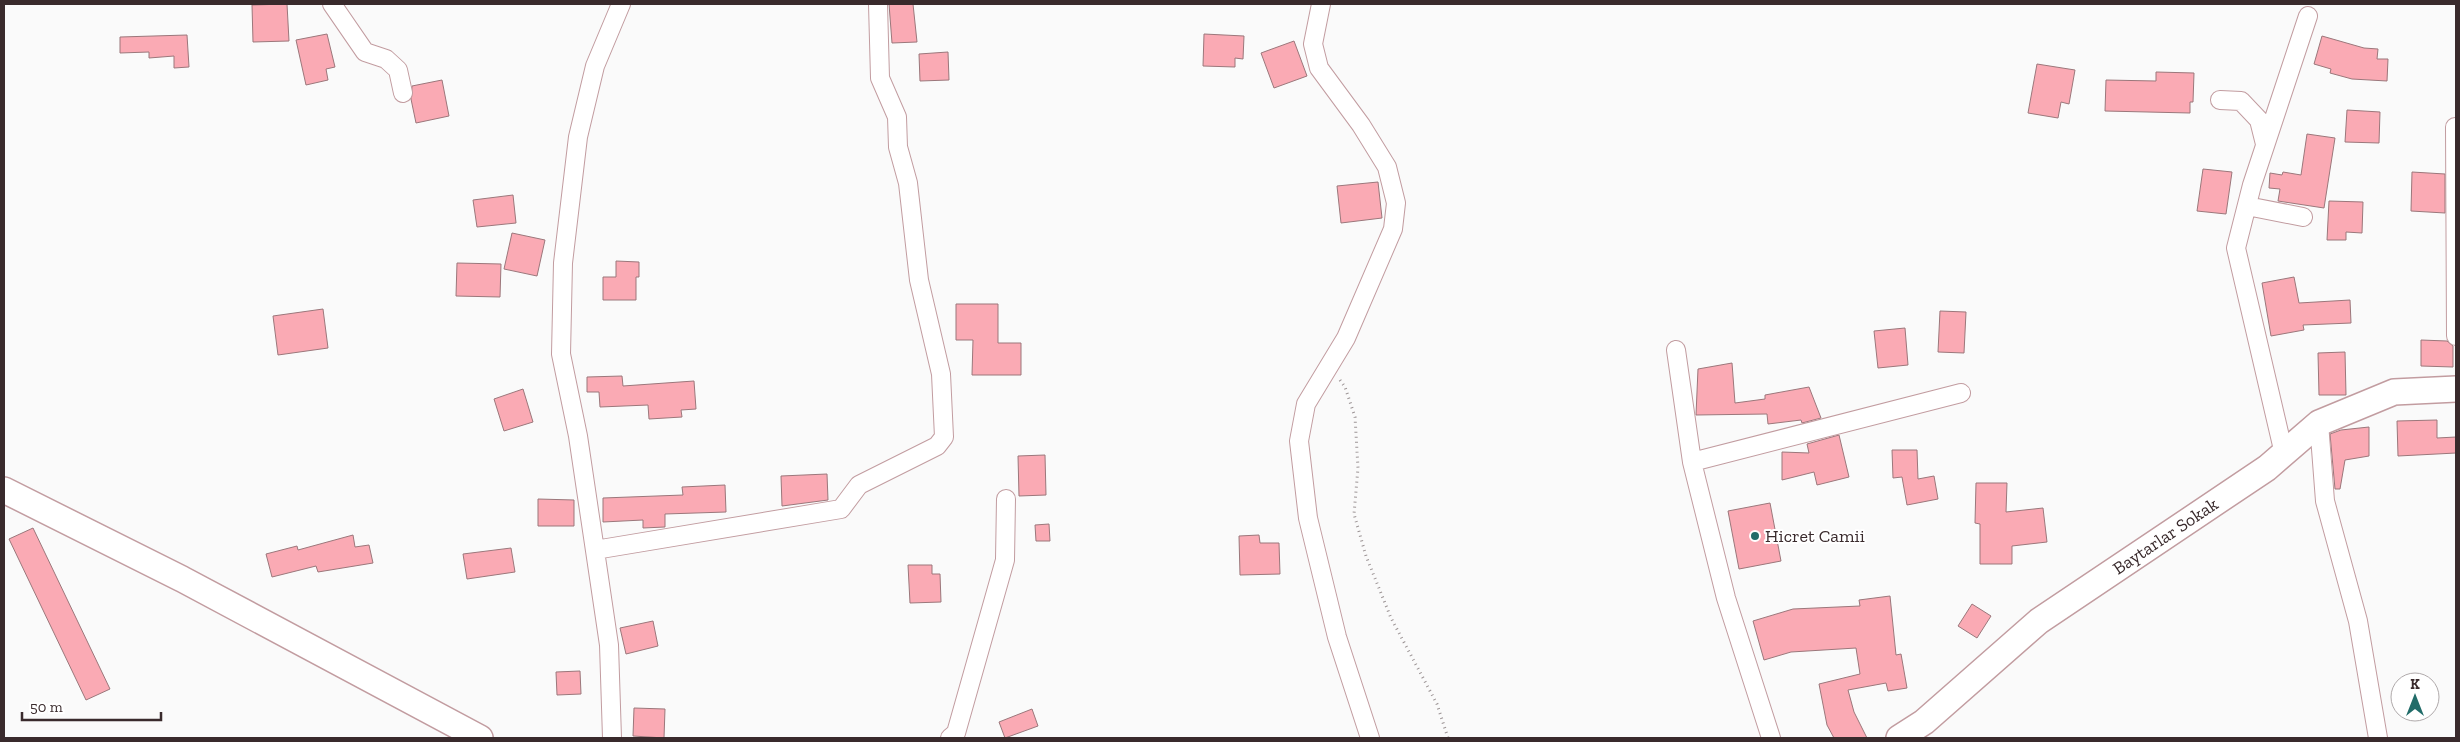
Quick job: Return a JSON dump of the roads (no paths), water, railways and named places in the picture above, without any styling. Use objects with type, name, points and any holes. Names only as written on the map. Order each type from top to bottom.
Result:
[{"type":"street","points":[[332,4],[365,52],[386,59],[398,70],[403,93]]},
{"type":"street","points":[[612,738],[609,645],[578,436],[561,354],[563,263],[578,137],[595,66],[621,4]]},
{"type":"street","points":[[595,550],[841,509],[859,484],[937,446],[944,437],[941,374],[918,280],[908,183],[898,147],[897,117],[880,78],[878,4]]},
{"type":"street","points":[[1320,4],[1313,44],[1319,68],[1361,125],[1387,167],[1396,203],[1393,229],[1346,338],[1306,404],[1299,441],[1310,527],[1337,637],[1370,738]]},
{"type":"street","points":[[2284,454],[2236,248],[2265,144],[2308,16]]},
{"type":"street","points":[[2220,100],[2241,101],[2259,120],[2265,144]]},
{"type":"street","points":[[2455,127],[2456,336]]},
{"type":"street","points":[[2247,206],[2302,217]]},
{"type":"street","points":[[1676,350],[1692,462],[1726,598],[1771,738]]},
{"type":"street","name":"Baytarlar Sokak","points":[[1899,738],[1924,722],[2039,621],[2267,468],[2319,423],[2394,392],[2456,389]]},
{"type":"street","points":[[1692,462],[1961,393]]},
{"type":"street","points":[[2319,423],[2325,501],[2358,621],[2378,738]]},
{"type":"street","points":[[4,490],[182,579],[480,738]]},
{"type":"street","points":[[950,738],[956,734],[1005,560],[1006,499]]},
{"type":"place","name":"Hicret Camii","points":[[1755,536]]}]
